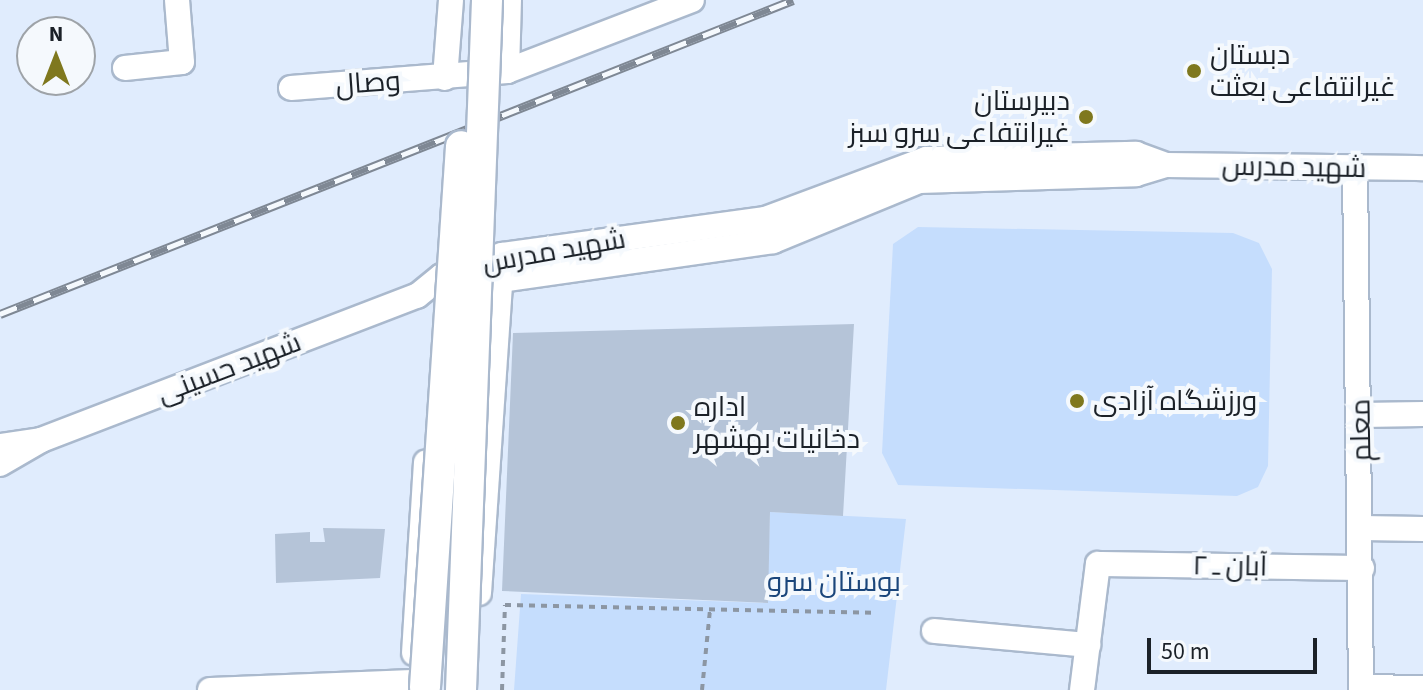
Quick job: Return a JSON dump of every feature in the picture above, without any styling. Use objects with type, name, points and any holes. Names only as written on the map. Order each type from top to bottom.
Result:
[{"type":"main road","points":[[418,687],[469,0]]},
{"type":"main road","points":[[461,690],[487,0]]},
{"type":"street","points":[[125,68],[182,62],[177,0]]},
{"type":"street","points":[[445,78],[451,0]]},
{"type":"street","points":[[507,71],[509,0]]},
{"type":"street","name":"وصال","points":[[291,88],[507,71],[692,0]]},
{"type":"street","name":"شهید مدرس","points":[[429,299],[442,276],[502,255],[765,219],[926,159],[1136,154],[1166,165]]},
{"type":"street","name":"شهید مدرس","points":[[429,299],[500,280],[773,241],[919,181],[1136,174],[1166,165],[1423,168]]},
{"type":"street","name":"معلم","points":[[1355,169],[1362,415],[1361,688]]},
{"type":"street","points":[[470,690],[502,255]]},
{"type":"street","points":[[210,690],[418,687],[416,566],[435,361],[429,299]]},
{"type":"street","name":"شهید حسینی","points":[[0,464],[41,440],[429,299]]},
{"type":"street","points":[[435,361],[492,365]]},
{"type":"street","points":[[433,387],[490,393]]},
{"type":"street","points":[[1362,415],[1423,414]]},
{"type":"street","name":"شهید حسینی","points":[[0,446],[41,440]]},
{"type":"street","points":[[1362,528],[1423,529]]},
{"type":"street","name":"آبان ـ ۲","points":[[1088,645],[1098,564],[1362,568]]},
{"type":"street","points":[[934,631],[1088,645],[1082,690]]},
{"type":"street","points":[[1361,688],[1423,688]]},
{"type":"path","points":[[502,690],[505,605],[874,613]]},
{"type":"path","points":[[702,690],[710,610]]},
{"type":"green space","name":"ورزشگاه آزادی","points":[[918,227],[1233,233],[1259,243],[1272,269],[1268,466],[1258,487],[1237,496],[898,485],[882,453],[893,244]]},
{"type":"green space","name":"بوستان سرو","points":[[770,512],[906,519],[886,690],[514,690],[521,594],[767,603]]},
{"type":"building","name":"اداره دخانیات بهشهر","points":[[854,324],[843,516],[770,512],[768,603],[502,591],[513,333]]},
{"type":"building","points":[[323,528],[385,529],[380,578],[276,583],[275,534],[310,532],[310,542],[325,542]]},
{"type":"railway","points":[[0,314],[793,0]]},
{"type":"place","name":"دبستان غیرانتفاعی بعثت","points":[[1194,71]]},
{"type":"place","name":"دبیرستان غیرانتفاعی سرو سبز","points":[[1086,117]]},
{"type":"place","name":"ورزشگاه آزادی","points":[[1077,401]]},
{"type":"place","name":"اداره دخانیات بهشهر","points":[[678,423]]}]
